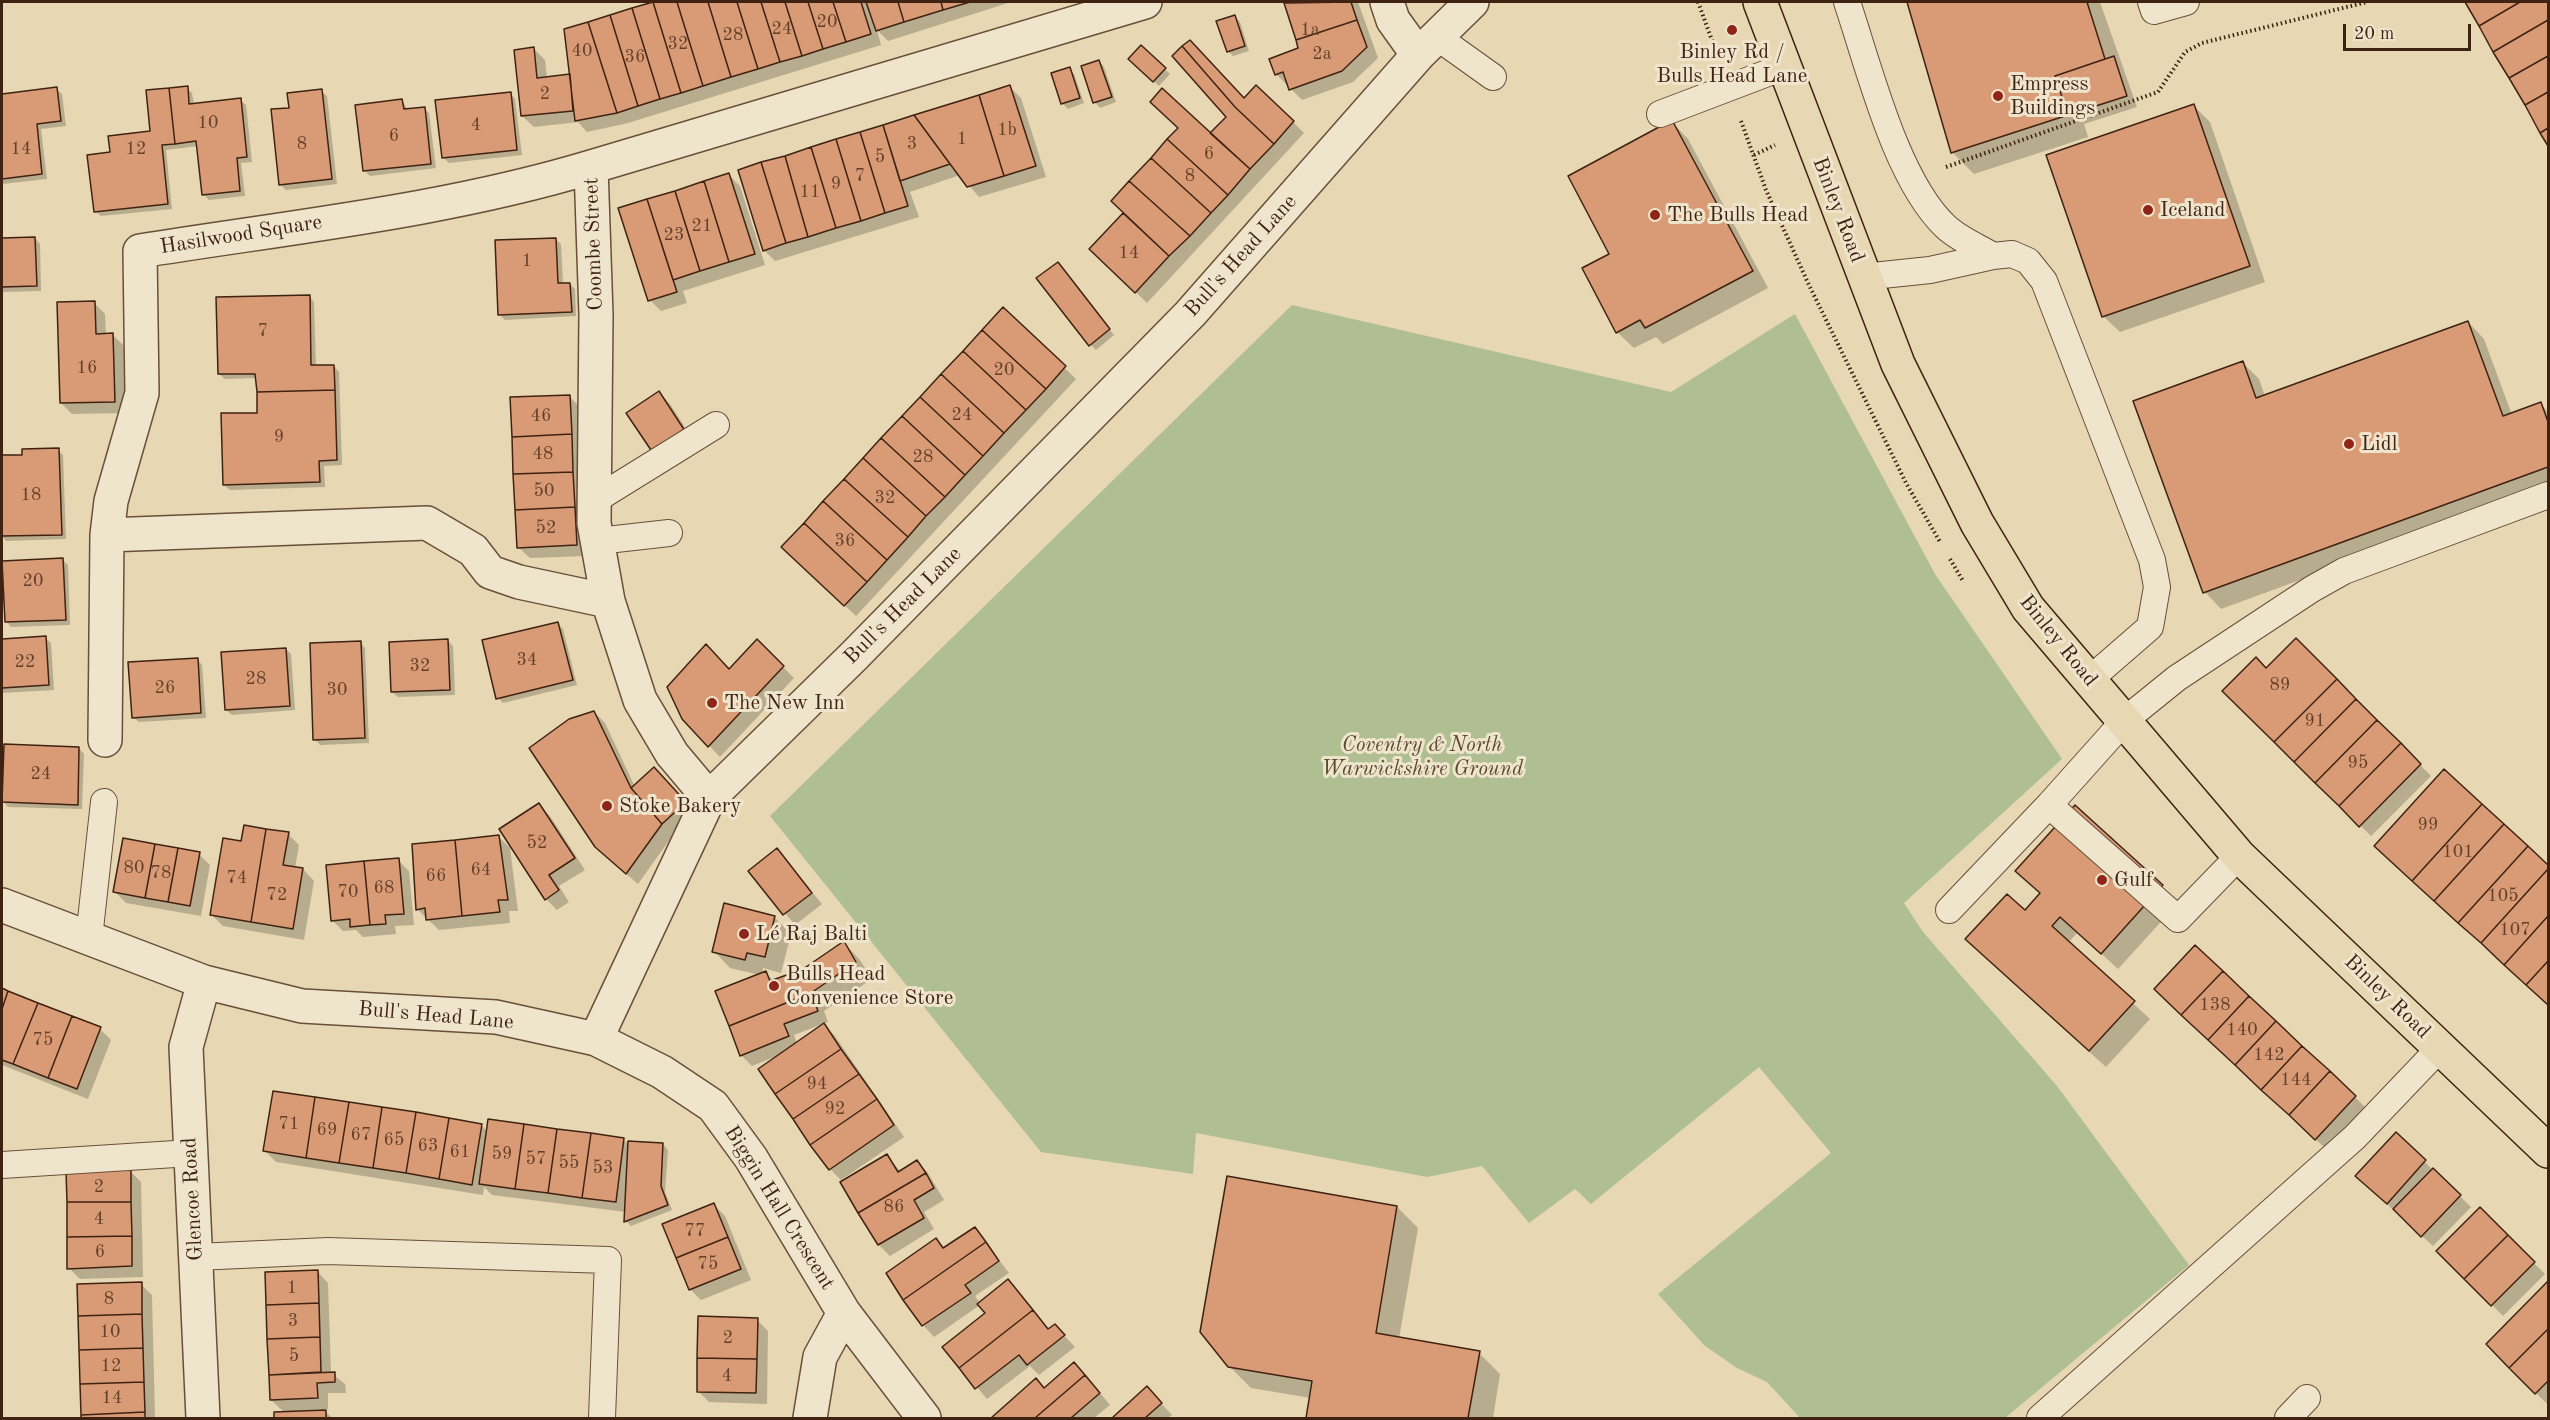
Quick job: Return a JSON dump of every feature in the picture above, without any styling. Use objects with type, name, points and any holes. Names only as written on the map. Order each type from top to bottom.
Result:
[{"type":"main road","name":"Binley Road","points":[[1760,2],[1786,66],[1863,277],[1903,375],[1977,523],[2028,608],[2239,856],[2548,1151]]},
{"type":"street","name":"Coombe Street","points":[[710,798],[672,754],[640,700],[608,601],[594,523],[596,315],[591,167],[1145,2]]},
{"type":"street","points":[[1387,2],[1394,20],[1427,46]]},
{"type":"street","name":"Bull's Head Lane","points":[[2,905],[204,982],[302,1006],[496,1017],[596,1039],[710,798],[853,657],[1190,314],[1427,46],[1472,2]]},
{"type":"street","name":"Hasilwood Square","points":[[105,740],[107,536],[111,501],[142,393],[140,251],[408,208],[553,178],[591,167]]},
{"type":"street","points":[[107,536],[427,524],[473,550],[490,572],[519,582],[608,601]]},
{"type":"street","name":"Glencoe Road","points":[[203,1419],[186,1047],[204,982]]},
{"type":"street","name":"Biggin Hall Crescent","points":[[596,1039],[662,1072],[713,1106],[751,1158],[844,1313],[924,1419]]},
{"type":"street","points":[[810,1419],[820,1357],[844,1313]]},
{"type":"lane","points":[[1847,2],[1881,105],[1911,179],[1924,202],[1948,228],[1993,256]]},
{"type":"lane","points":[[2151,2],[2154,11],[2186,2]]},
{"type":"lane","points":[[1427,46],[1493,76]]},
{"type":"lane","points":[[1660,114],[1786,66]]},
{"type":"lane","points":[[1863,277],[1930,270],[2012,254],[2028,261],[2044,281],[2152,560],[2157,587],[2150,627],[2089,680]]},
{"type":"lane","points":[[595,500],[716,425]]},
{"type":"lane","points":[[1949,910],[2049,805],[2125,720],[2177,678],[2312,589],[2344,571],[2548,495]]},
{"type":"lane","points":[[598,542],[669,533]]},
{"type":"lane","points":[[89,938],[104,802]]},
{"type":"lane","points":[[2049,805],[2178,919],[2239,856]]},
{"type":"lane","points":[[2040,1419],[2355,1137],[2440,1048]]},
{"type":"lane","points":[[2,1165],[191,1153]]},
{"type":"lane","points":[[196,1257],[328,1251],[608,1260],[602,1419]]},
{"type":"lane","points":[[2288,1419],[2307,1398]]},
{"type":"path","points":[[1911,179],[2158,92],[2185,52],[2202,43],[2367,2]]},
{"type":"green space","name":"Coventry & North Warwickshire Ground","points":[[1292,305],[1671,392],[1795,314],[1935,574],[2062,759],[1904,903],[1923,932],[2057,1086],[2189,1265],[2005,1418],[1800,1418],[1767,1382],[1737,1368],[1704,1345],[1658,1294],[1831,1153],[1759,1067],[1591,1204],[1575,1189],[1529,1223],[1482,1166],[1427,1177],[1196,1133],[1193,1174],[1041,1152],[770,816]]},
{"type":"building","points":[[653,2],[677,2],[703,86],[681,93]]},
{"type":"building","points":[[653,2],[681,93],[660,99],[632,8]]},
{"type":"building","points":[[677,2],[708,2],[731,77],[703,86]]},
{"type":"building","points":[[708,2],[737,2],[758,69],[731,77]]},
{"type":"building","points":[[737,2],[761,2],[780,62],[758,69]]},
{"type":"building","points":[[761,2],[785,2],[802,56],[780,62]]},
{"type":"building","points":[[785,2],[808,2],[823,49],[802,56]]},
{"type":"building","points":[[808,2],[833,2],[846,42],[823,49]]},
{"type":"building","points":[[833,2],[861,2],[871,34],[846,42]]},
{"type":"building","points":[[866,2],[898,2],[904,22],[876,31]]},
{"type":"building","points":[[898,2],[941,2],[943,10],[904,22]]},
{"type":"building","points":[[941,2],[970,2],[943,10]]},
{"type":"building","points":[[1351,2],[1357,20],[1296,40],[1284,3]]},
{"type":"building","name":"Empress Buildings","points":[[1907,2],[2087,2],[2105,59],[2055,76],[2068,115],[1951,153]]},
{"type":"building","points":[[2465,2],[2520,2],[2479,26]]},
{"type":"building","points":[[2520,2],[2548,2],[2548,20],[2493,52],[2479,26]]},
{"type":"building","points":[[632,8],[660,99],[638,106],[610,15]]},
{"type":"building","points":[[610,15],[638,106],[617,113],[588,22]]},
{"type":"building","points":[[1235,15],[1245,46],[1227,52],[1216,21]]},
{"type":"building","points":[[1357,20],[1367,47],[1342,71],[1289,90],[1283,72],[1275,75],[1269,59],[1298,48],[1296,40]]},
{"type":"building","points":[[2548,20],[2548,56],[2509,78],[2493,52]]},
{"type":"building","points":[[588,22],[617,113],[575,121],[564,29]]},
{"type":"building","points":[[1190,40],[1244,98],[1256,85],[1294,121],[1274,144],[1235,107],[1182,46]]},
{"type":"building","points":[[1141,45],[1166,68],[1153,82],[1128,59]]},
{"type":"building","points":[[1182,46],[1235,107],[1274,144],[1250,169],[1210,133],[1226,117],[1172,56]]},
{"type":"building","points":[[534,47],[537,78],[570,74],[573,111],[521,116],[514,50]]},
{"type":"building","points":[[2114,56],[2127,96],[2068,115],[2055,76]]},
{"type":"building","points":[[2548,56],[2548,92],[2525,105],[2509,78]]},
{"type":"building","points":[[1099,60],[1112,97],[1093,103],[1081,66]]},
{"type":"building","points":[[1070,67],[1080,98],[1061,104],[1051,73]]},
{"type":"building","points":[[1010,85],[1036,166],[1004,176],[979,95]]},
{"type":"building","points":[[188,86],[189,104],[241,98],[247,157],[237,158],[240,191],[202,195],[196,141],[175,144],[169,88]]},
{"type":"building","points":[[57,87],[61,121],[37,124],[42,174],[2,179],[2,94]]},
{"type":"building","points":[[169,88],[175,144],[162,145],[168,204],[94,212],[87,155],[110,152],[108,136],[150,131],[146,90]]},
{"type":"building","points":[[1162,88],[1250,169],[1228,195],[1167,139],[1178,128],[1150,102]]},
{"type":"building","points":[[322,89],[332,179],[279,185],[271,109],[289,108],[287,93]]},
{"type":"building","points":[[511,92],[517,150],[442,158],[435,100]]},
{"type":"building","points":[[2548,92],[2548,128],[2540,133],[2525,105]]},
{"type":"building","points":[[979,95],[1004,176],[967,187],[914,115]]},
{"type":"building","points":[[402,99],[404,109],[425,107],[431,164],[363,171],[355,105]]},
{"type":"building","name":"Iceland","points":[[2194,104],[2250,266],[2102,317],[2046,155]]},
{"type":"building","points":[[914,115],[950,164],[900,181],[883,125]]},
{"type":"building","name":"The Bulls Head","points":[[1672,120],[1753,271],[1645,328],[1640,320],[1616,333],[1582,268],[1609,254],[1568,176]]},
{"type":"building","points":[[883,125],[908,206],[885,213],[860,132]]},
{"type":"building","points":[[2548,128],[2548,146],[2540,133]]},
{"type":"building","points":[[860,132],[885,213],[861,221],[836,139]]},
{"type":"building","points":[[836,139],[861,221],[836,228],[811,147]]},
{"type":"building","points":[[1167,139],[1228,195],[1211,213],[1151,158]]},
{"type":"building","points":[[811,147],[836,228],[808,237],[785,156]]},
{"type":"building","points":[[785,156],[808,237],[786,243],[761,162]]},
{"type":"building","points":[[1151,158],[1211,213],[1190,236],[1129,181]]},
{"type":"building","points":[[761,162],[786,243],[763,251],[738,170]]},
{"type":"building","points":[[729,173],[755,254],[729,262],[704,181]]},
{"type":"building","points":[[704,181],[729,262],[700,271],[675,191]]},
{"type":"building","points":[[1129,181],[1190,236],[1169,256],[1111,201]]},
{"type":"building","points":[[675,191],[700,271],[673,280],[647,199]]},
{"type":"building","points":[[647,199],[677,292],[648,301],[618,208]]},
{"type":"building","points":[[1123,213],[1169,256],[1135,293],[1089,249]]},
{"type":"building","points":[[35,237],[37,286],[2,287],[2,238]]},
{"type":"building","points":[[556,238],[558,283],[570,283],[572,312],[498,315],[495,240]]},
{"type":"building","points":[[1058,262],[1110,329],[1089,346],[1036,278]]},
{"type":"building","points":[[310,295],[311,365],[334,365],[335,390],[257,392],[255,374],[218,374],[216,297]]},
{"type":"building","points":[[95,301],[96,334],[113,333],[115,402],[60,403],[57,302]]},
{"type":"building","points":[[1003,307],[1066,366],[1046,389],[982,330]]},
{"type":"building","name":"Lidl","points":[[2468,321],[2503,416],[2541,402],[2548,422],[2548,467],[2203,593],[2133,401],[2243,361],[2256,398]]},
{"type":"building","points":[[982,330],[1046,389],[1026,410],[963,351]]},
{"type":"building","points":[[963,351],[1026,410],[1004,433],[941,374]]},
{"type":"building","points":[[941,374],[1004,433],[983,456],[920,397]]},
{"type":"building","points":[[335,390],[337,460],[319,461],[320,482],[223,485],[221,413],[257,413],[257,392]]},
{"type":"building","points":[[659,391],[685,431],[653,453],[626,413]]},
{"type":"building","points":[[570,395],[572,434],[512,437],[510,397]]},
{"type":"building","points":[[920,397],[983,456],[965,475],[902,416]]},
{"type":"building","points":[[902,416],[965,475],[945,497],[881,438]]},
{"type":"building","points":[[572,434],[573,472],[513,474],[512,437]]},
{"type":"building","points":[[881,438],[945,497],[926,516],[863,458]]},
{"type":"building","points":[[59,448],[62,535],[2,536],[2,455],[22,455],[22,449]]},
{"type":"building","points":[[863,458],[926,516],[908,537],[844,479]]},
{"type":"building","points":[[573,472],[575,507],[515,510],[513,474]]},
{"type":"building","points":[[844,479],[908,537],[887,560],[823,501]]},
{"type":"building","points":[[823,501],[887,560],[867,582],[804,523]]},
{"type":"building","points":[[575,507],[577,545],[517,548],[515,510]]},
{"type":"building","points":[[804,523],[867,582],[844,606],[781,547]]},
{"type":"building","points":[[63,558],[66,620],[5,622],[2,561]]},
{"type":"building","points":[[558,622],[573,680],[496,699],[482,640]]},
{"type":"building","points":[[46,636],[49,685],[2,688],[2,639]]},
{"type":"building","points":[[2296,638],[2337,679],[2274,742],[2222,691],[2256,657],[2266,668]]},
{"type":"building","points":[[448,639],[450,690],[391,692],[389,642]]},
{"type":"building","name":"The New Inn","points":[[757,639],[784,666],[708,747],[682,719],[667,687],[706,644],[729,669]]},
{"type":"building","points":[[361,641],[365,738],[313,740],[310,643]]},
{"type":"building","points":[[286,648],[290,706],[225,710],[221,652]]},
{"type":"building","points":[[198,658],[201,713],[132,718],[128,662]]},
{"type":"building","points":[[2337,679],[2356,699],[2294,762],[2274,742]]},
{"type":"building","points":[[2356,699],[2377,720],[2315,783],[2294,762]]},
{"type":"building","name":"Stoke Bakery","points":[[594,711],[631,788],[662,824],[626,874],[595,847],[529,748],[569,719]]},
{"type":"building","points":[[2377,720],[2401,743],[2339,806],[2315,783]]},
{"type":"building","points":[[2401,743],[2421,764],[2359,827],[2339,806]]},
{"type":"building","points":[[4,744],[79,747],[78,805],[2,802]]},
{"type":"building","points":[[654,767],[686,802],[662,824],[631,788]]},
{"type":"building","points":[[2444,769],[2482,804],[2412,881],[2374,846]]},
{"type":"building","points":[[539,803],[575,858],[549,875],[559,890],[545,900],[499,829]]},
{"type":"building","points":[[2482,804],[2504,824],[2434,901],[2412,881]]},
{"type":"building","points":[[2075,805],[2163,885],[2101,954],[2060,917],[2052,926],[2135,1001],[2089,1051],[1965,939],[2007,894],[2025,910],[2040,893],[2015,871]]},
{"type":"building","points":[[2504,824],[2528,846],[2458,923],[2434,901]]},
{"type":"building","points":[[244,825],[266,829],[251,922],[210,915],[223,838],[241,841]]},
{"type":"building","points":[[266,829],[289,832],[283,865],[303,868],[293,929],[251,922]]},
{"type":"building","points":[[499,835],[508,900],[498,900],[500,912],[462,916],[455,840]]},
{"type":"building","points":[[123,838],[155,844],[145,898],[113,892]]},
{"type":"building","points":[[455,840],[462,916],[426,920],[425,908],[416,910],[412,844]]},
{"type":"building","points":[[155,844],[178,848],[168,902],[145,898]]},
{"type":"building","points":[[2528,846],[2548,865],[2548,869],[2481,943],[2458,923]]},
{"type":"building","points":[[178,848],[200,852],[190,906],[168,902]]},
{"type":"building","points":[[777,848],[812,893],[783,915],[748,871]]},
{"type":"building","points":[[399,858],[404,914],[385,915],[386,924],[370,925],[364,861]]},
{"type":"building","points":[[364,861],[370,925],[350,927],[350,919],[331,921],[326,865]]},
{"type":"building","points":[[2548,869],[2548,916],[2504,965],[2481,943]]},
{"type":"building","name":"Lé Raj Balti","points":[[724,903],[775,916],[765,957],[747,953],[745,960],[712,952]]},
{"type":"building","points":[[2548,916],[2548,961],[2526,985],[2504,965]]},
{"type":"building","name":"Bulls Head Convenience Store","points":[[844,941],[856,962],[811,993],[729,1026],[715,991],[766,971],[770,981],[803,969]]},
{"type":"building","points":[[2195,945],[2223,971],[2181,1015],[2154,989]]},
{"type":"building","points":[[2548,961],[2548,1005],[2526,985]]},
{"type":"building","points":[[2223,971],[2249,996],[2208,1040],[2181,1015]]},
{"type":"building","points":[[2,988],[8,991],[2,1009]]},
{"type":"building","points":[[8,991],[38,1003],[13,1064],[2,1060],[2,1009]]},
{"type":"building","points":[[811,993],[818,1011],[784,1024],[789,1036],[740,1056],[729,1026]]},
{"type":"building","points":[[2249,996],[2276,1021],[2235,1065],[2208,1040]]},
{"type":"building","points":[[38,1003],[72,1016],[48,1078],[13,1064]]},
{"type":"building","points":[[72,1016],[101,1027],[77,1089],[48,1078]]},
{"type":"building","points":[[2276,1021],[2302,1046],[2261,1090],[2235,1065]]},
{"type":"building","points":[[824,1023],[841,1049],[775,1094],[758,1069]]},
{"type":"building","points":[[2302,1046],[2330,1071],[2289,1115],[2261,1090]]},
{"type":"building","points":[[841,1049],[859,1074],[793,1119],[775,1094]]},
{"type":"building","points":[[2330,1071],[2356,1096],[2315,1140],[2289,1115]]},
{"type":"building","points":[[859,1074],[877,1099],[810,1145],[793,1119]]},
{"type":"building","points":[[273,1091],[315,1097],[306,1158],[263,1151]]},
{"type":"building","points":[[315,1097],[349,1102],[339,1163],[306,1158]]},
{"type":"building","points":[[877,1099],[894,1125],[829,1170],[810,1145]]},
{"type":"building","points":[[349,1102],[382,1107],[373,1168],[339,1163]]},
{"type":"building","points":[[382,1107],[416,1112],[406,1173],[373,1168]]},
{"type":"building","points":[[416,1112],[449,1118],[439,1179],[406,1173]]},
{"type":"building","points":[[449,1118],[482,1124],[472,1185],[439,1179]]},
{"type":"building","points":[[488,1119],[524,1124],[515,1189],[479,1184]]},
{"type":"building","points":[[524,1124],[557,1129],[548,1193],[515,1189]]},
{"type":"building","points":[[557,1129],[591,1133],[582,1198],[548,1193]]},
{"type":"building","points":[[2396,1132],[2426,1160],[2387,1204],[2355,1176]]},
{"type":"building","points":[[591,1133],[624,1138],[616,1202],[582,1198]]},
{"type":"building","points":[[628,1141],[663,1143],[661,1186],[668,1205],[624,1222]]},
{"type":"building","points":[[887,1154],[898,1172],[917,1160],[926,1173],[858,1213],[840,1182]]},
{"type":"building","points":[[2433,1168],[2461,1195],[2421,1237],[2393,1209]]},
{"type":"building","points":[[131,1170],[131,1202],[67,1202],[66,1171]]},
{"type":"building","points":[[926,1173],[934,1188],[914,1200],[924,1218],[878,1245],[858,1213]]},
{"type":"building","points":[[1227,1176],[1397,1206],[1376,1333],[1480,1351],[1468,1418],[1306,1418],[1312,1381],[1228,1367],[1200,1332]]},
{"type":"building","points":[[67,1202],[131,1202],[132,1236],[67,1237]]},
{"type":"building","points":[[714,1203],[728,1237],[676,1258],[662,1224]]},
{"type":"building","points":[[2480,1207],[2508,1235],[2464,1279],[2436,1251]]},
{"type":"building","points":[[975,1227],[986,1242],[903,1300],[886,1273],[936,1238],[943,1248]]},
{"type":"building","points":[[2508,1235],[2535,1262],[2491,1306],[2464,1279]]},
{"type":"building","points":[[132,1236],[132,1266],[67,1269],[67,1237]]},
{"type":"building","points":[[728,1237],[741,1269],[689,1290],[676,1258]]},
{"type":"building","points":[[986,1242],[999,1261],[965,1285],[971,1293],[922,1326],[903,1300]]},
{"type":"building","points":[[318,1270],[319,1303],[266,1305],[265,1272]]},
{"type":"building","points":[[1008,1279],[1033,1310],[959,1368],[942,1347],[985,1313],[977,1304]]},
{"type":"building","points":[[2548,1281],[2548,1329],[2509,1368],[2486,1344]]},
{"type":"building","points":[[142,1282],[142,1314],[78,1316],[77,1284]]},
{"type":"building","points":[[319,1303],[320,1337],[267,1339],[266,1305]]},
{"type":"building","points":[[1033,1310],[1048,1329],[1055,1324],[1065,1335],[1027,1365],[1019,1355],[975,1389],[959,1368]]},
{"type":"building","points":[[142,1314],[143,1348],[79,1350],[78,1316]]},
{"type":"building","points":[[698,1316],[758,1318],[757,1359],[697,1358]]},
{"type":"building","points":[[2548,1329],[2548,1381],[2535,1394],[2509,1368]]},
{"type":"building","points":[[320,1337],[321,1372],[269,1375],[267,1339]]},
{"type":"building","points":[[143,1348],[144,1382],[80,1384],[79,1350]]},
{"type":"building","points":[[697,1358],[757,1359],[756,1393],[697,1392]]},
{"type":"building","points":[[1074,1362],[1085,1375],[1035,1418],[991,1418],[1036,1378],[1044,1388]]},
{"type":"building","points":[[335,1372],[335,1382],[317,1383],[318,1398],[270,1400],[269,1375]]},
{"type":"building","points":[[1085,1375],[1100,1393],[1071,1418],[1035,1418]]},
{"type":"building","points":[[144,1382],[145,1412],[81,1415],[80,1384]]},
{"type":"building","points":[[1147,1386],[1162,1403],[1145,1418],[1112,1418]]},
{"type":"building","points":[[326,1410],[326,1418],[274,1418],[274,1412]]},
{"type":"building","points":[[145,1412],[145,1418],[81,1418],[81,1415]]},
{"type":"place","name":"Binley Rd / Bulls Head Lane","points":[[1732,30]]},
{"type":"place","name":"Empress Buildings","points":[[1998,96]]},
{"type":"place","name":"Iceland","points":[[2148,210]]},
{"type":"place","name":"The Bulls Head","points":[[1655,215]]},
{"type":"place","name":"Lidl","points":[[2349,444]]},
{"type":"place","name":"The New Inn","points":[[712,703]]},
{"type":"place","name":"Stoke Bakery","points":[[607,806]]},
{"type":"place","name":"Gulf","points":[[2102,880]]},
{"type":"place","name":"Lé Raj Balti","points":[[744,934]]},
{"type":"place","name":"Bulls Head Convenience Store","points":[[774,986]]}]
